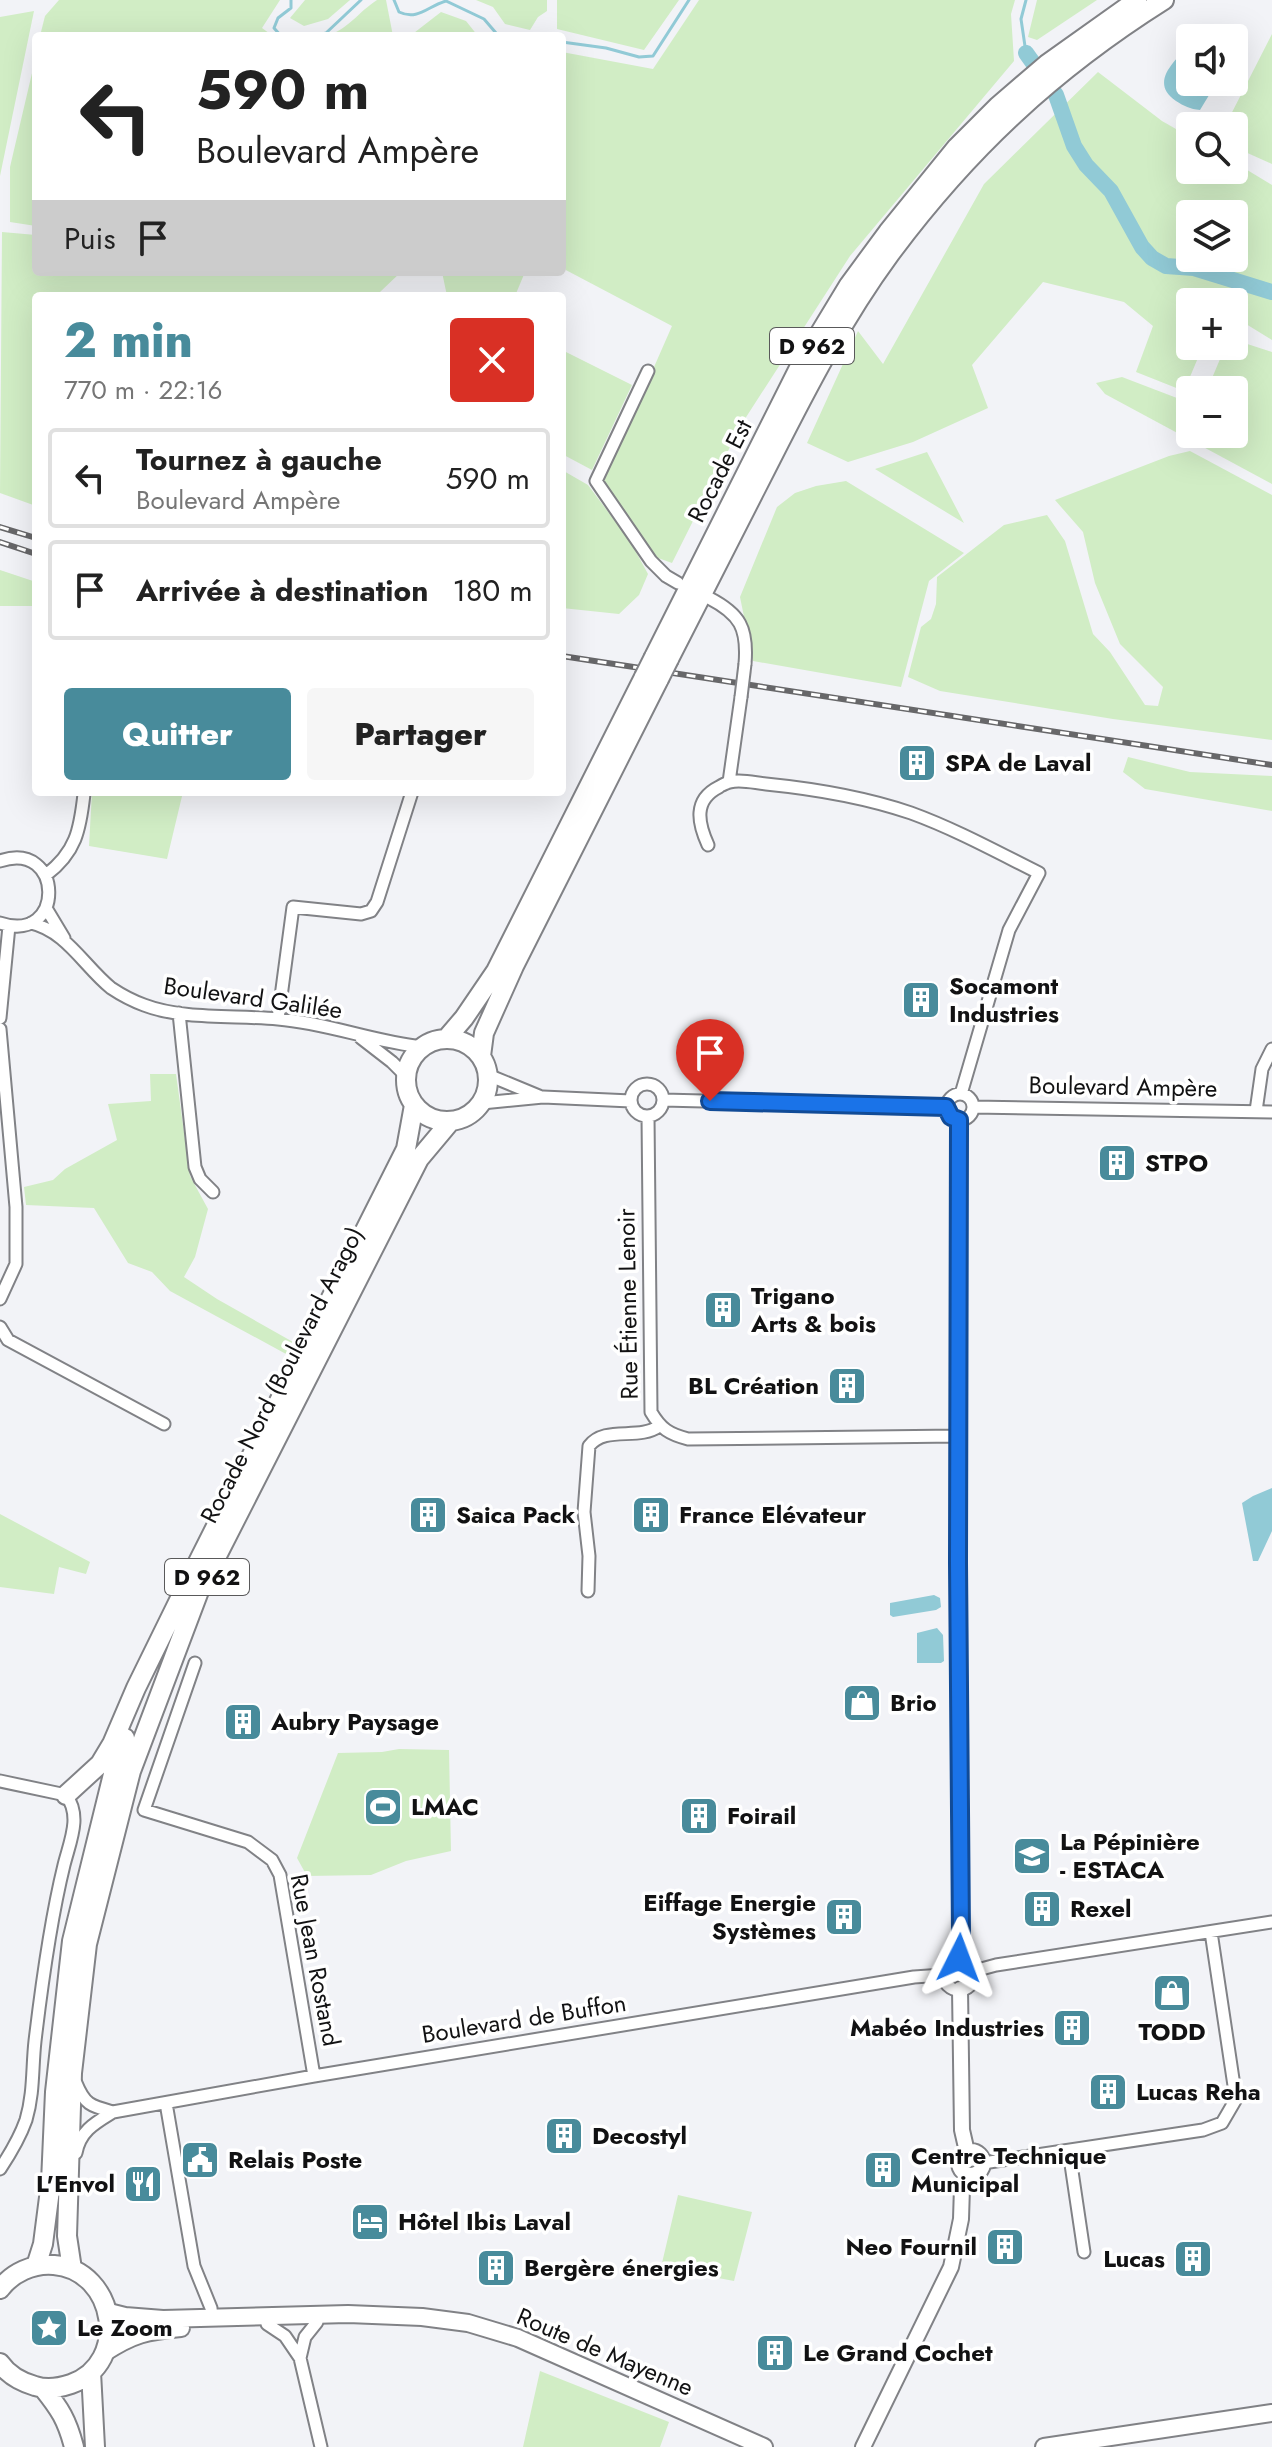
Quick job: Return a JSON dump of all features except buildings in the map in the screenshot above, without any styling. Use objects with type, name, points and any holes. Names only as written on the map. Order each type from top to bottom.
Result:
[{"type":"main road","name":"Rocade Est","points":[[446,1039],[496,971],[651,678],[800,366],[849,285],[957,147],[1137,0]]},
{"type":"main road","name":"Rocade Est","points":[[1044,77],[1164,0]]},
{"type":"main road","name":"D 962","points":[[481,1056],[484,1033],[514,966],[651,678]]},
{"type":"main road","points":[[446,1039],[459,1040],[472,1047],[481,1056],[488,1075],[482,1103],[463,1119],[450,1122],[424,1115],[414,1105],[409,1095],[407,1077],[411,1060],[423,1047],[446,1039]]},
{"type":"main road","name":"D 962","points":[[36,2266],[43,2244],[51,2182],[55,2092],[72,1941],[115,1766],[164,1634],[190,1578],[406,1149],[414,1105]]},
{"type":"main road","name":"Rocade Nord (Boulevard Arago)","points":[[72,2269],[67,2236],[67,2201],[72,2073],[87,1944],[131,1771],[199,1591],[419,1159],[450,1122]]},
{"type":"main road","points":[[66,1795],[94,1770],[106,1754],[164,1634]]},
{"type":"main road","points":[[0,2289],[9,2272],[54,2265],[72,2269],[95,2286],[104,2298],[109,2312],[110,2333],[104,2353],[91,2372],[77,2382],[60,2387],[43,2388],[23,2383],[5,2371],[0,2363]]},
{"type":"main road","name":"Route de Mayenne","points":[[109,2312],[130,2317],[212,2318],[348,2314],[422,2317],[468,2323],[518,2338],[764,2447]]},
{"type":"main road","name":"Route de Mayenne","points":[[104,2353],[129,2337],[155,2330],[422,2317]]},
{"type":"main road","points":[[91,2372],[95,2447]]},
{"type":"main road","points":[[43,2388],[68,2423],[74,2447]]},
{"type":"main road","points":[[1044,2447],[1272,2413]]},
{"type":"street","points":[[648,371],[596,481],[651,561],[678,583]]},
{"type":"street","points":[[709,598],[729,609],[738,619],[746,643],[729,782]]},
{"type":"street","points":[[708,845],[699,817],[701,805],[707,794],[729,782],[814,789],[868,800],[912,814],[963,835],[1039,873],[1009,930],[961,1094]]},
{"type":"street","points":[[46,875],[61,863],[80,829],[84,796]]},
{"type":"street","points":[[278,1019],[293,907],[361,914],[371,911],[377,902],[411,796]]},
{"type":"street","points":[[0,861],[20,858],[39,867],[46,875],[50,897],[40,917],[31,923],[20,927],[5,925],[0,1018]]},
{"type":"street","name":"Boulevard Galilée","points":[[46,908],[69,945]]},
{"type":"street","name":"Boulevard Galilée","points":[[31,923],[44,926],[69,945],[112,989],[144,1006],[179,1013],[322,1024],[357,1035],[423,1047]]},
{"type":"street","points":[[179,1013],[195,1167],[200,1179],[213,1192]]},
{"type":"street","points":[[0,1029],[16,1207],[16,1264],[0,1299]]},
{"type":"street","name":"Boulevard Galilée","points":[[357,1035],[407,1077]]},
{"type":"street","points":[[1256,1111],[1262,1069],[1272,1049]]},
{"type":"street","points":[[488,1075],[543,1097]]},
{"type":"street","points":[[631,1101],[637,1088],[646,1084],[656,1087],[663,1100]]},
{"type":"street","points":[[961,1094],[971,1100],[973,1107],[970,1115],[959,1120],[951,1117],[946,1107],[949,1098],[961,1094]]},
{"type":"street","points":[[482,1103],[543,1097],[631,1101]]},
{"type":"street","points":[[663,1100],[946,1107]]},
{"type":"street","points":[[631,1101],[638,1113],[648,1116],[657,1113],[663,1100]]},
{"type":"street","name":"Boulevard Ampère","points":[[973,1107],[1272,1112]]},
{"type":"street","name":"Rue Étienne Lenoir","points":[[648,1116],[651,1412],[659,1426],[670,1435],[688,1439],[958,1436]]},
{"type":"street","points":[[959,1120],[959,1958]]},
{"type":"street","points":[[0,1327],[8,1340],[164,1424]]},
{"type":"street","points":[[588,1591],[589,1556],[584,1512],[589,1446],[594,1439],[602,1436],[646,1432],[659,1426]]},
{"type":"street","name":"Rue Jean Rostand","points":[[195,1663],[144,1810],[248,1842],[272,1860],[280,1875],[314,2076]]},
{"type":"street","points":[[0,1781],[66,1795],[74,1810],[74,1826],[56,1897],[35,2044],[33,2089],[25,2122],[0,2169]]},
{"type":"street","points":[[974,1971],[1272,1922]]},
{"type":"street","points":[[983,2163],[1203,2130],[1222,2123],[1236,2099],[1211,1932]]},
{"type":"street","points":[[954,1958],[971,1963],[974,1971],[969,1986],[960,1989],[947,1984],[943,1975],[945,1965],[954,1958]]},
{"type":"street","name":"Boulevard de Buffon","points":[[113,2112],[314,2076],[914,1977],[943,1975]]},
{"type":"street","points":[[960,1989],[962,2130],[967,2152]]},
{"type":"street","points":[[72,2073],[81,2095],[90,2106],[113,2112]]},
{"type":"street","points":[[166,2103],[194,2266],[212,2318]]},
{"type":"street","points":[[67,2201],[78,2140],[90,2126],[113,2112]]},
{"type":"street","points":[[1069,2151],[1084,2252]]},
{"type":"street","points":[[967,2175],[961,2170],[961,2156],[967,2152],[978,2154],[983,2163]]},
{"type":"street","points":[[967,2175],[978,2173],[983,2163]]},
{"type":"street","points":[[863,2447],[951,2267],[961,2219],[962,2187],[967,2175]]},
{"type":"street","points":[[300,2358],[305,2337],[317,2322]]},
{"type":"street","points":[[267,2324],[285,2336],[300,2358],[321,2447]]},
{"type":"street","points":[[875,2447],[880,2416]]},
{"type":"green space","points":[[59,0],[280,0],[262,28],[268,32],[41,32],[45,16]]},
{"type":"green space","points":[[305,0],[350,0],[328,19],[304,26],[290,18]]},
{"type":"green space","points":[[377,0],[386,0],[392,32],[334,32]]},
{"type":"green space","points":[[476,0],[547,0],[547,11],[538,17],[530,30],[505,24],[493,7]]},
{"type":"green space","points":[[557,0],[679,0],[644,50],[557,29]]},
{"type":"green space","points":[[699,0],[1015,0],[1011,14],[1014,61],[850,256],[741,425],[672,563],[658,558],[649,549],[604,481],[672,326],[566,270],[566,53],[653,69]]},
{"type":"green space","points":[[1037,0],[1097,0],[1037,40],[1028,37]]},
{"type":"green space","points":[[34,11],[0,176],[0,17]]},
{"type":"green space","points":[[441,12],[466,21],[475,32],[415,32]]},
{"type":"green space","points":[[1272,34],[1272,164],[1248,153],[1248,112],[1232,112],[1240,96],[1248,96],[1248,81]]},
{"type":"green space","points":[[1098,72],[1176,129],[1176,184],[1248,184],[1248,170],[1272,185],[1272,340],[1248,325],[1248,288],[1176,288],[1176,360],[1197,360],[1190,376],[1176,376],[1176,388],[1136,372],[1153,326],[1124,302],[1043,282],[972,365],[988,408],[913,442],[848,462],[807,443],[858,331],[883,364],[984,184]]},
{"type":"green space","points":[[32,73],[32,225],[10,222],[10,167]]},
{"type":"green space","points":[[2,232],[32,235],[32,276],[397,276],[380,292],[32,292],[32,505],[0,493]]},
{"type":"green space","points":[[443,276],[523,276],[517,292],[446,292]]},
{"type":"green space","points":[[1248,344],[1272,352],[1272,484],[1205,448],[1248,448],[1248,376],[1213,376],[1220,360],[1248,360]]},
{"type":"green space","points":[[566,352],[632,385],[592,470],[566,456]]},
{"type":"green space","points":[[1122,377],[1176,398],[1176,432],[1105,394],[1096,383]]},
{"type":"green space","points":[[1190,451],[1272,495],[1272,740],[1113,719],[940,691],[908,677],[921,627],[931,619],[936,604],[937,577],[1004,525],[1047,515],[1065,541],[1093,634],[1110,652],[1145,705],[1158,706],[1163,687],[1120,644],[1095,583],[1083,532],[1055,500],[1169,456]]},
{"type":"green space","points":[[927,452],[964,523],[875,469]]},
{"type":"green space","points":[[566,472],[588,485],[630,541],[648,574],[639,595],[619,614],[566,608]]},
{"type":"green space","points":[[846,481],[964,553],[929,581],[901,687],[753,661],[740,597],[777,507],[795,493]]},
{"type":"green space","points":[[0,570],[32,581],[32,606],[0,606]]},
{"type":"green space","points":[[1128,757],[1190,772],[1272,776],[1272,811],[1145,789],[1123,772]]},
{"type":"green space","points":[[92,796],[182,796],[167,859],[89,846]]},
{"type":"green space","points":[[150,1074],[176,1074],[190,1176],[208,1209],[195,1257],[184,1277],[293,1342],[286,1354],[170,1291],[152,1272],[128,1263],[94,1208],[26,1205],[24,1187],[53,1180],[65,1169],[117,1140],[108,1104],[151,1101]]},
{"type":"green space","points":[[0,1514],[90,1562],[86,1574],[59,1567],[54,1594],[0,1587]]},
{"type":"green space","name":"LMAC","points":[[449,1750],[451,1851],[406,1861],[371,1875],[307,1876],[297,1858],[338,1753]]},
{"type":"green space","points":[[678,2195],[752,2212],[734,2281],[666,2268],[662,2263]]},
{"type":"green space","points":[[540,2371],[669,2422],[660,2447],[523,2447]]},
{"type":"water","points":[[1176,59],[1176,96],[1208,96],[1200,110],[1187,107],[1168,94],[1164,80]]},
{"type":"water","points":[[1272,1488],[1272,1531],[1258,1561],[1253,1561],[1242,1503]]},
{"type":"water","points":[[934,1595],[940,1598],[941,1607],[936,1610],[890,1615],[890,1603]]},
{"type":"water","points":[[937,1628],[943,1635],[944,1661],[917,1663],[917,1633]]},
{"type":"waterway","points":[[278,32],[274,28],[278,18],[291,8],[291,0]]},
{"type":"waterway","points":[[327,32],[361,0]]},
{"type":"waterway","points":[[394,0],[399,12],[412,15],[446,1],[484,19],[495,32]]},
{"type":"waterway","points":[[566,43],[606,48],[639,57],[653,56],[689,0]]},
{"type":"waterway","points":[[1026,0],[1021,19],[1026,53]]},
{"type":"waterway","points":[[1026,53],[1056,95],[1074,146],[1086,165],[1111,191],[1142,247],[1152,258],[1166,266],[1194,268],[1272,292]]},
{"type":"railway","points":[[0,527],[32,537]]},
{"type":"railway","points":[[0,542],[32,553]]},
{"type":"railway","points":[[566,657],[1272,765]]},
{"type":"place","name":"SPA de Laval","points":[[917,763]]},
{"type":"place","name":"Socamont Industries","points":[[921,1000]]},
{"type":"place","name":"STPO","points":[[1117,1163]]},
{"type":"place","name":"Trigano Arts & bois","points":[[723,1310]]},
{"type":"place","name":"BL Création","points":[[847,1386]]},
{"type":"place","name":"Saica Pack","points":[[428,1515]]},
{"type":"place","name":"France Elévateur","points":[[651,1515]]},
{"type":"place","name":"Brio","points":[[862,1703]]},
{"type":"place","name":"Aubry Paysage","points":[[243,1722]]},
{"type":"place","name":"LMAC","points":[[383,1807]]},
{"type":"place","name":"Foirail","points":[[699,1816]]},
{"type":"place","name":"La Pépinière - ESTACA","points":[[1032,1856]]},
{"type":"place","name":"Rexel","points":[[1042,1909]]},
{"type":"place","name":"Eiffage Energie Systèmes","points":[[844,1917]]},
{"type":"place","name":"TODD","points":[[1172,1993]]},
{"type":"place","name":"Mabéo Industries","points":[[1072,2028]]},
{"type":"place","name":"Lucas Reha","points":[[1108,2092]]},
{"type":"place","name":"Decostyl","points":[[564,2136]]},
{"type":"place","name":"Relais Poste","points":[[200,2160]]},
{"type":"place","name":"Centre Technique Municipal","points":[[883,2170]]},
{"type":"place","name":"L'Envol","points":[[143,2184]]},
{"type":"place","name":"Hôtel Ibis Laval","points":[[370,2222]]},
{"type":"place","name":"Neo Fournil","points":[[1005,2247]]},
{"type":"place","name":"Lucas","points":[[1193,2259]]},
{"type":"place","name":"Bergère énergies","points":[[496,2268]]},
{"type":"place","name":"Le Zoom","points":[[49,2328]]},
{"type":"place","name":"Le Grand Cochet","points":[[775,2353]]},
{"type":"route","points":[[710,1101],[946,1107],[951,1117],[959,1120],[959,1958]]}]
